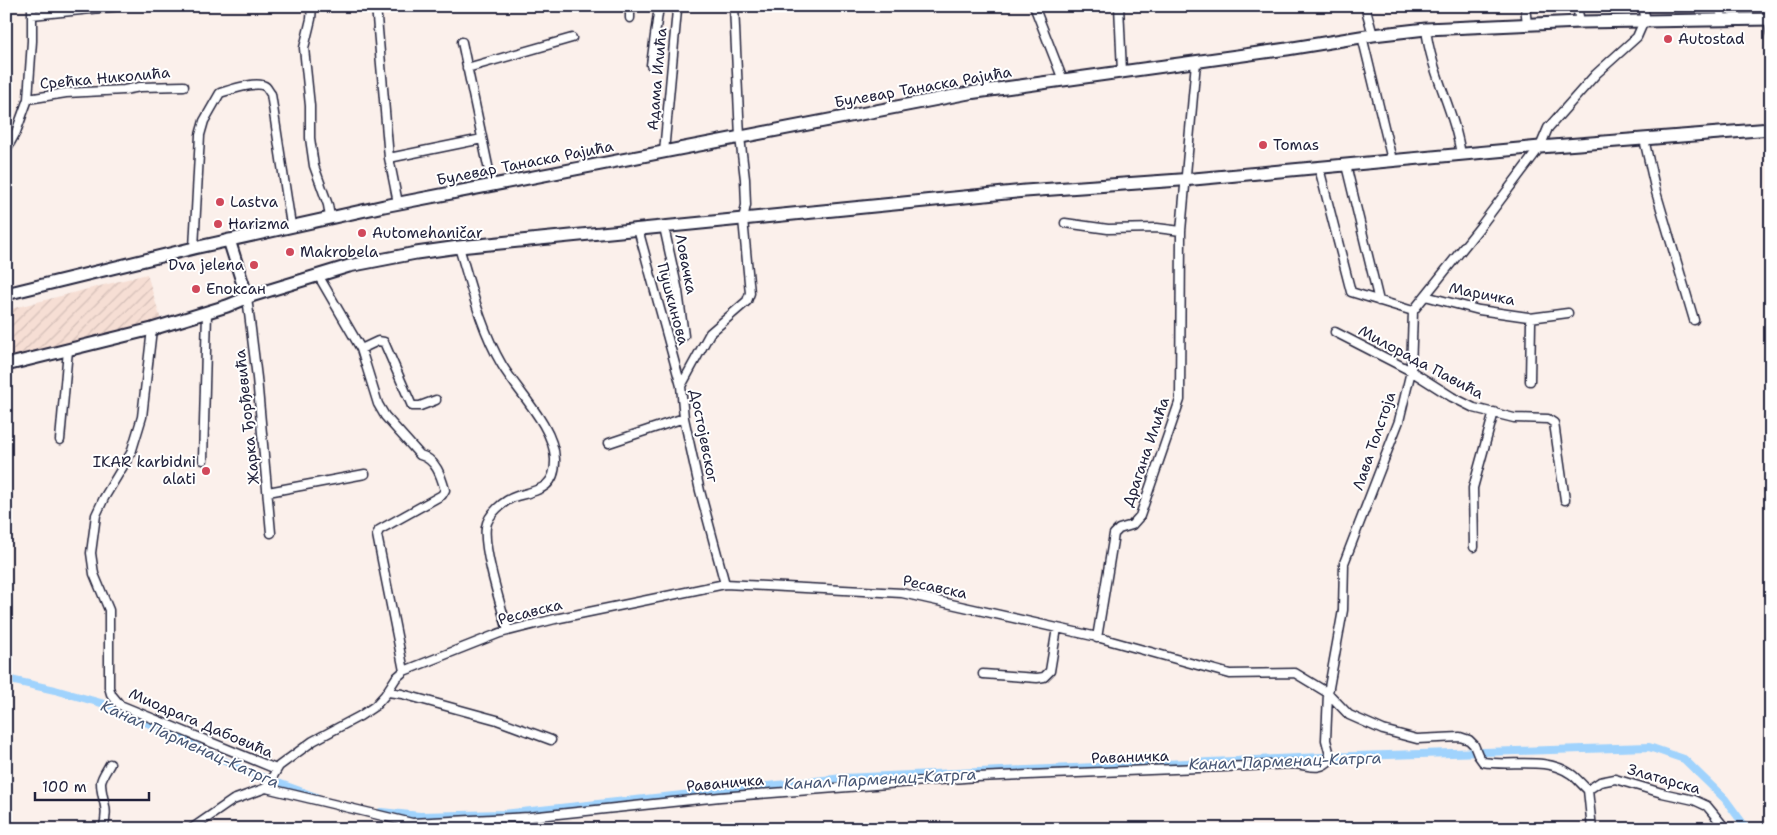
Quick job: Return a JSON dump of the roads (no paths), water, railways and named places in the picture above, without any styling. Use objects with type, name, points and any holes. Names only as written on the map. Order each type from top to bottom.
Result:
[{"type":"street","points":[[6,150],[16,132],[28,99],[32,41],[32,6]]},
{"type":"street","points":[[32,15],[121,6]]},
{"type":"street","points":[[312,6],[311,20],[304,48],[310,106],[310,138],[314,166],[330,217]]},
{"type":"street","points":[[376,6],[389,158],[398,203]]},
{"type":"street","points":[[630,6],[630,18]]},
{"type":"street","points":[[651,65],[659,6]]},
{"type":"street","name":"Достојевског","points":[[725,584],[700,491],[680,396],[681,386],[710,333],[747,301],[750,293],[743,219],[746,205],[745,179],[740,137],[734,6]]},
{"type":"street","points":[[1034,6],[1063,80]]},
{"type":"street","points":[[1119,6],[1122,72]]},
{"type":"street","points":[[1365,6],[1367,36],[1392,160]]},
{"type":"street","points":[[1525,6],[1528,24]]},
{"type":"street","points":[[1577,6],[1580,22]]},
{"type":"street","points":[[1319,168],[1351,292],[1413,311],[1480,227],[1540,147],[1548,128],[1596,74],[1637,37],[1645,21],[1643,6]]},
{"type":"street","points":[[1720,6],[1722,19]]},
{"type":"street","name":"Адама Илића","points":[[664,152],[677,10]]},
{"type":"street","points":[[1770,19],[1771,34]]},
{"type":"street","name":"Булевар Танаска Рајића","points":[[6,294],[330,217],[969,93],[1426,29],[1580,22],[1770,19]]},
{"type":"street","points":[[1426,29],[1428,45],[1461,155]]},
{"type":"street","points":[[467,68],[572,38]]},
{"type":"street","points":[[462,42],[492,185]]},
{"type":"street","points":[[1185,179],[1196,62]]},
{"type":"street","points":[[194,248],[200,135],[204,121],[220,93],[246,86],[261,85],[266,87],[271,94],[291,226]]},
{"type":"street","name":"Срећка Николића","points":[[28,99],[66,93],[124,90],[140,87],[184,86]]},
{"type":"street","points":[[6,365],[152,329],[207,313],[247,297],[349,266],[416,253],[1025,191],[1771,129]]},
{"type":"street","points":[[389,158],[482,139]]},
{"type":"street","points":[[1644,139],[1656,192],[1694,320]]},
{"type":"street","points":[[1346,165],[1378,301]]},
{"type":"street","name":"Драгана Илића","points":[[1097,638],[1114,534],[1119,529],[1132,525],[1140,516],[1180,400],[1181,231],[1185,179]]},
{"type":"street","points":[[1064,223],[1108,229],[1157,228],[1181,231]]},
{"type":"street","name":"Ловачка","points":[[664,227],[678,291],[684,336]]},
{"type":"street","name":"Пушкинова","points":[[638,230],[681,386]]},
{"type":"street","points":[[229,240],[247,297]]},
{"type":"street","points":[[459,248],[479,314],[502,364],[550,436],[555,458],[554,472],[549,483],[534,492],[514,497],[498,507],[486,528],[486,543],[508,631]]},
{"type":"street","points":[[191,829],[228,803],[267,786],[274,772],[313,741],[375,706],[388,692],[396,678],[404,671],[377,535],[379,530],[442,495],[445,490],[442,479],[434,464],[427,457],[420,456],[381,410],[361,350],[318,275]]},
{"type":"street","name":"Маричка","points":[[1425,296],[1479,310],[1530,318],[1530,381]]},
{"type":"street","name":"Жарка Ђорђевића","points":[[247,297],[258,378],[271,533]]},
{"type":"street","name":"Лава Толстоја","points":[[1328,693],[1343,610],[1344,563],[1399,421],[1411,371],[1413,311]]},
{"type":"street","points":[[203,460],[207,313]]},
{"type":"street","points":[[1530,318],[1568,313]]},
{"type":"street","name":"Миодрага Дабовића","points":[[152,329],[142,417],[131,453],[96,515],[91,553],[94,574],[109,610],[109,686],[111,694],[120,705],[274,772]]},
{"type":"street","name":"Милорада Павића","points":[[1335,332],[1411,371],[1474,408],[1514,418],[1548,419],[1554,423],[1565,500]]},
{"type":"street","points":[[361,350],[378,341],[384,342],[412,406],[420,406],[436,400]]},
{"type":"street","points":[[60,440],[68,350]]},
{"type":"street","name":"Милорада Павића","points":[[1474,547],[1473,488],[1494,412]]},
{"type":"street","points":[[609,443],[684,418]]},
{"type":"street","points":[[268,492],[365,474]]},
{"type":"street","name":"Ресавска","points":[[404,671],[508,631],[555,619],[725,584],[902,593],[1057,628],[1230,674],[1295,673],[1328,693],[1349,715],[1383,730],[1417,739],[1460,737],[1469,740],[1474,745],[1483,762],[1492,764],[1546,764],[1570,774],[1588,790]]},
{"type":"street","points":[[983,674],[1044,677],[1050,671],[1057,628]]},
{"type":"street","points":[[388,692],[402,694],[497,720],[551,740]]},
{"type":"street","name":"Раваничка","points":[[267,786],[412,823],[529,817],[720,797],[977,777],[1294,764],[1317,768],[1324,766],[1331,758],[1327,741],[1328,693]]},
{"type":"street","points":[[103,829],[107,809],[101,781],[110,764]]},
{"type":"street","name":"Златарска","points":[[1588,790],[1600,782],[1616,779],[1662,793],[1694,800],[1707,806],[1726,829]]},
{"type":"street","points":[[1588,790],[1592,829]]},
{"type":"waterway","name":"Канал Парменац-Катрга","points":[[6,679],[55,690],[115,707],[245,771],[316,797]]},
{"type":"waterway","name":"Канал Парменац-Катрга","points":[[381,812],[420,816],[503,814],[843,778],[1324,757],[1649,747],[1684,759],[1725,799],[1747,829]]},
{"type":"place","name":"Autostad","points":[[1668,39]]},
{"type":"place","name":"Tomas","points":[[1263,145]]},
{"type":"place","name":"Lastva","points":[[220,202]]},
{"type":"place","name":"Harizma","points":[[218,224]]},
{"type":"place","name":"Automehaničar","points":[[362,233]]},
{"type":"place","name":"Makrobela","points":[[290,252]]},
{"type":"place","name":"Dva jelena","points":[[254,265]]},
{"type":"place","name":"Епоксан","points":[[196,289]]},
{"type":"place","name":"IKAR karbidni alati","points":[[206,471]]}]
